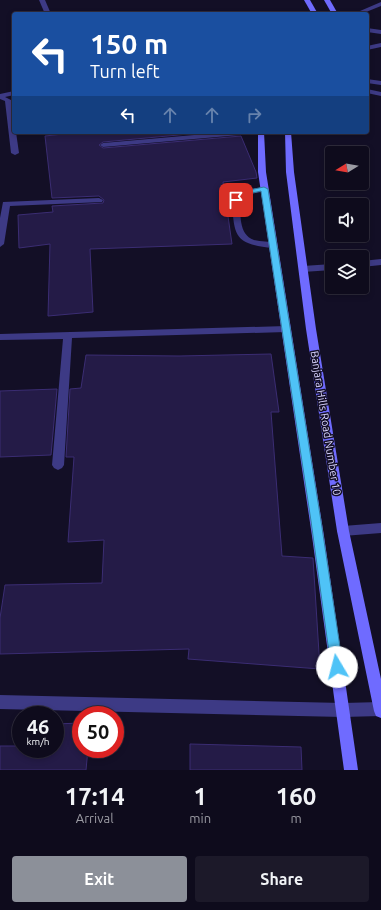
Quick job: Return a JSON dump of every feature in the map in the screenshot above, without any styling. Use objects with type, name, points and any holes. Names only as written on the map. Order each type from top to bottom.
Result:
[{"type":"main road","points":[[307,0],[314,12]]},
{"type":"main road","points":[[327,0],[334,12]]},
{"type":"main road","points":[[261,134],[264,189],[351,770]]},
{"type":"main road","name":"Banjara Hills Road Number 10","points":[[288,134],[290,172],[303,269],[343,531],[381,710]]},
{"type":"street","points":[[42,0],[47,12]]},
{"type":"street","points":[[361,12],[381,4]]},
{"type":"street","points":[[369,30],[381,32]]},
{"type":"street","points":[[369,48],[381,45]]},
{"type":"street","points":[[369,81],[381,83]]},
{"type":"street","points":[[369,91],[381,94]]},
{"type":"street","points":[[0,96],[12,93]]},
{"type":"street","points":[[0,96],[8,100],[12,130]]},
{"type":"street","points":[[12,134],[15,153]]},
{"type":"street","points":[[103,145],[228,134]]},
{"type":"street","points":[[264,189],[242,193],[236,200],[238,231],[245,239],[255,244],[273,245]]},
{"type":"street","points":[[0,244],[6,204],[99,200]]},
{"type":"street","points":[[369,263],[381,262]]},
{"type":"street","points":[[303,269],[325,267]]},
{"type":"street","points":[[0,337],[286,329]]},
{"type":"street","points":[[58,465],[68,334]]},
{"type":"street","points":[[343,531],[381,528]]},
{"type":"street","points":[[0,702],[381,710]]},
{"type":"building","points":[[64,134],[189,134],[103,142],[99,145],[103,148],[241,136],[256,172],[257,178],[223,182],[232,244],[90,249],[93,312],[48,316],[50,244],[19,248],[18,215],[53,212],[52,206],[103,203],[104,200],[99,196],[52,198],[45,136]]},
{"type":"building","points":[[271,354],[279,412],[271,412],[282,556],[313,558],[320,669],[188,659],[189,649],[0,654],[0,618],[5,585],[102,583],[104,540],[68,542],[74,457],[66,457],[70,389],[81,388],[86,355],[179,356]]},
{"type":"building","points":[[57,389],[51,455],[0,457],[0,391]]},
{"type":"building","points":[[72,723],[72,758],[87,758],[86,770],[0,770],[0,746],[12,746],[12,758],[64,758],[64,724]]},
{"type":"building","points":[[190,744],[301,747],[302,770],[190,770]]},
{"type":"route","points":[[236,200],[242,193],[264,189],[316,521],[337,667]]}]
